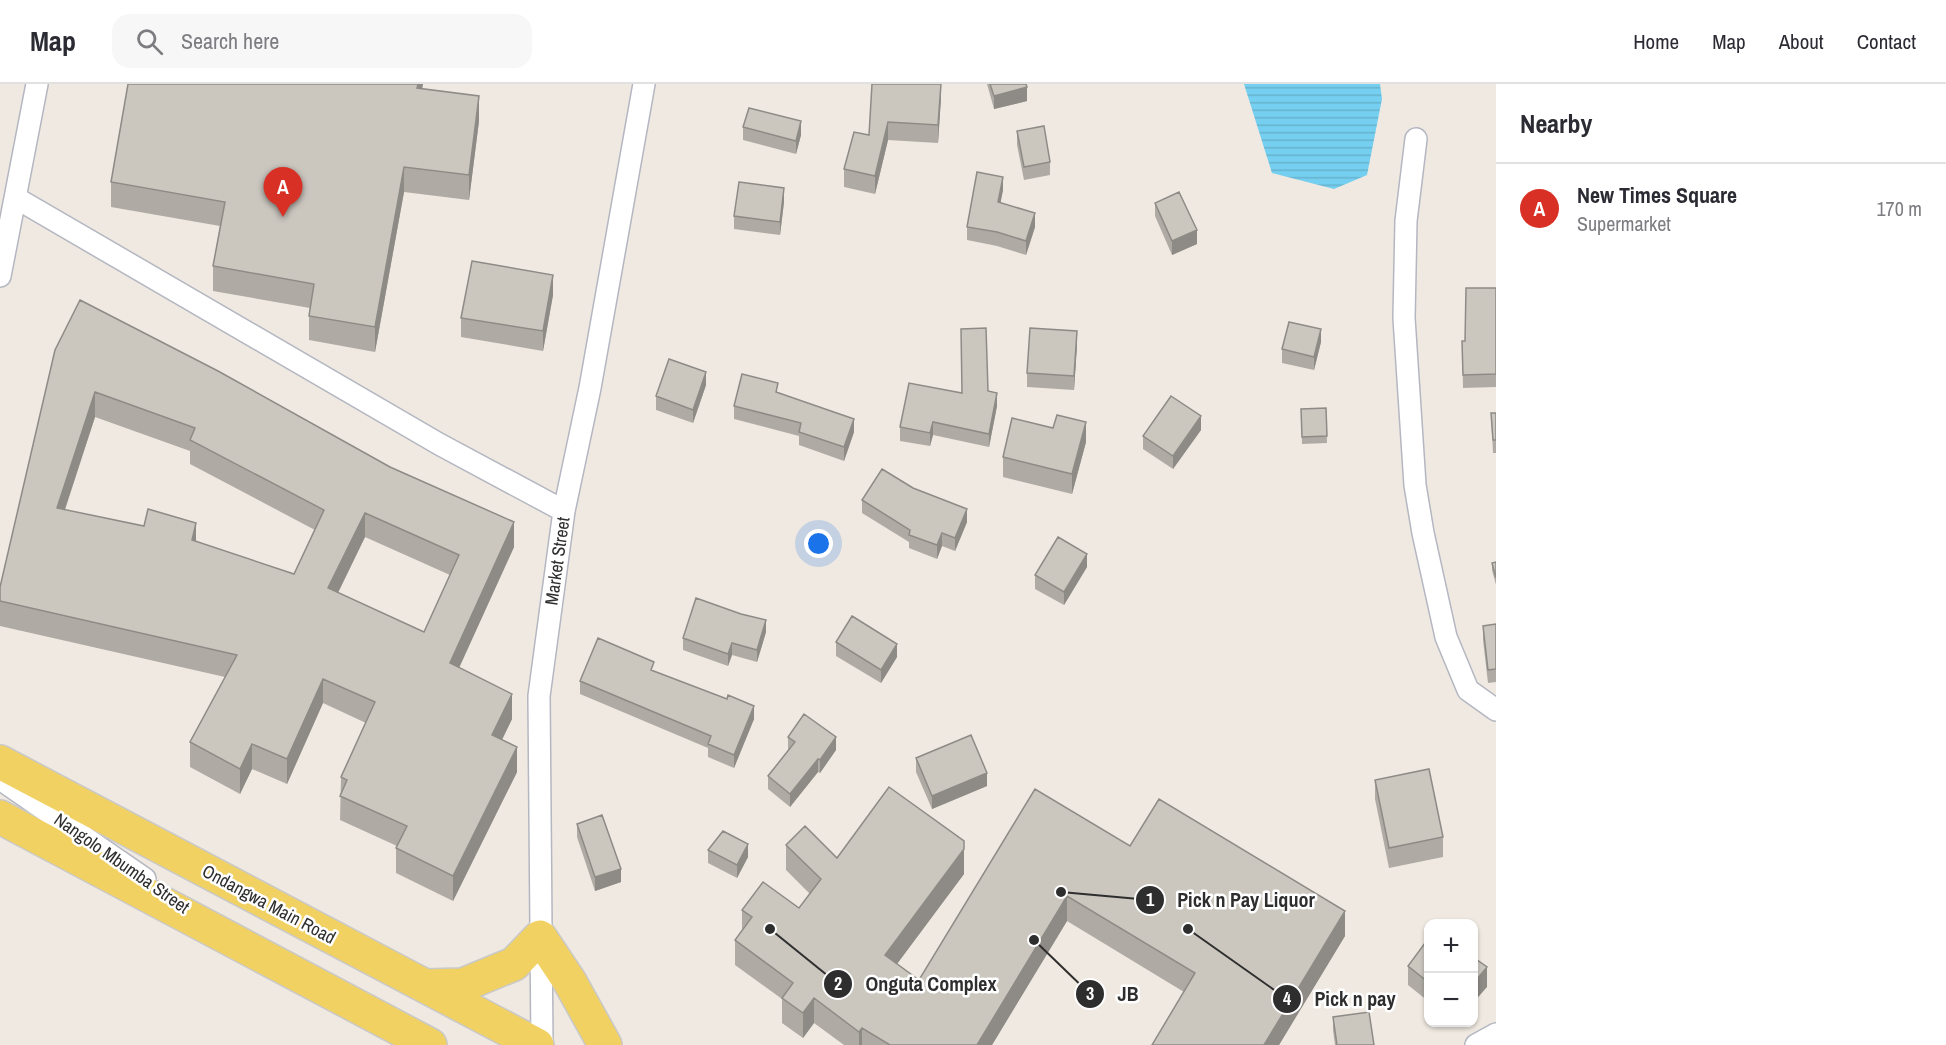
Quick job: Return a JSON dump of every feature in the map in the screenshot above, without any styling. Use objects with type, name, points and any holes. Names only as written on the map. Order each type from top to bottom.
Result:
[{"type":"main road","name":"Ondangwa Main Road","points":[[0,762],[539,1045]]},
{"type":"main road","points":[[0,817],[430,1045]]},
{"type":"main road","points":[[425,986],[463,985],[494,972],[514,963],[540,937],[570,982],[605,1045]]},
{"type":"street","points":[[0,276],[37,84]]},
{"type":"street","name":"Market Street","points":[[539,1045],[539,696],[564,511],[590,388],[644,84]]},
{"type":"street","points":[[1416,139],[1406,221],[1404,318],[1415,485],[1446,637],[1468,690],[1496,710]]},
{"type":"street","points":[[16,198],[439,444],[564,511]]},
{"type":"street","name":"Nangolo Mbumba Street","points":[[0,779],[244,947]]},
{"type":"street","points":[[1476,1045],[1496,1034]]},
{"type":"water","points":[[1244,84],[1380,84],[1382,99],[1367,175],[1334,189],[1272,173]]},
{"type":"building","points":[[128,84],[418,84],[417,88],[479,96],[469,175],[404,167],[375,327],[309,316],[314,284],[213,266],[225,202],[111,182]]},
{"type":"building","points":[[872,84],[941,84],[938,125],[888,122],[875,176],[844,169],[854,132],[869,135]]},
{"type":"building","points":[[990,84],[1026,84],[1027,87],[994,96]]},
{"type":"building","points":[[749,108],[801,121],[796,141],[743,127]]},
{"type":"building","points":[[1044,126],[1050,162],[1024,167],[1017,131]]},
{"type":"building","points":[[977,172],[1003,177],[998,202],[1035,213],[1026,241],[997,232],[967,227]]},
{"type":"building","points":[[739,182],[784,188],[780,222],[734,216]]},
{"type":"building","points":[[1179,192],[1197,230],[1172,241],[1155,203]]},
{"type":"building","points":[[472,261],[553,275],[543,331],[461,318]]},
{"type":"building","points":[[1466,288],[1496,288],[1496,374],[1463,375],[1462,341],[1465,341]]},
{"type":"building","points":[[80,300],[218,371],[390,467],[514,522],[450,663],[512,694],[492,735],[517,747],[453,876],[396,848],[407,826],[340,796],[347,780],[341,777],[375,702],[323,679],[287,759],[252,744],[240,769],[190,742],[237,655],[0,601],[0,587],[55,350]],"holes":[[[95,392],[195,428],[190,440],[324,510],[294,574],[192,540],[196,523],[148,509],[144,526],[57,508]],[[365,513],[459,555],[424,632],[328,588]]]},
{"type":"building","points":[[1289,322],[1321,329],[1314,357],[1282,349]]},
{"type":"building","points":[[986,328],[988,391],[997,393],[989,434],[933,422],[930,433],[900,427],[909,383],[962,393],[961,329]]},
{"type":"building","points":[[1030,328],[1077,331],[1074,376],[1027,373]]},
{"type":"building","points":[[669,359],[706,372],[693,410],[656,396]]},
{"type":"building","points":[[742,374],[778,383],[776,392],[854,419],[844,447],[799,432],[801,423],[734,406]]},
{"type":"building","points":[[1171,396],[1201,416],[1173,456],[1143,436]]},
{"type":"building","points":[[1326,408],[1327,436],[1302,437],[1301,409]]},
{"type":"building","points":[[1491,413],[1496,413],[1496,440],[1493,440]]},
{"type":"building","points":[[1057,415],[1086,422],[1072,474],[1003,457],[1012,418],[1053,428]]},
{"type":"building","points":[[882,469],[913,488],[967,509],[955,538],[942,533],[937,545],[909,535],[910,530],[862,500]]},
{"type":"building","points":[[1058,537],[1087,554],[1064,592],[1035,575]]},
{"type":"building","points":[[1496,562],[1496,578],[1492,563]]},
{"type":"building","points":[[696,598],[766,620],[757,650],[732,643],[728,654],[683,638]]},
{"type":"building","points":[[852,616],[897,644],[881,670],[836,642]]},
{"type":"building","points":[[1496,624],[1496,669],[1488,670],[1483,626]]},
{"type":"building","points":[[598,638],[654,662],[651,670],[727,699],[728,695],[754,706],[734,755],[708,744],[711,736],[580,681]]},
{"type":"building","points":[[804,714],[836,737],[820,760],[818,759],[790,794],[768,776],[795,742],[788,737]]},
{"type":"building","points":[[971,735],[987,773],[932,796],[916,758]]},
{"type":"building","points":[[1429,769],[1443,837],[1389,848],[1375,780]]},
{"type":"building","points":[[889,787],[964,841],[964,849],[885,955],[919,980],[1035,789],[1130,846],[1159,799],[1345,911],[1264,1045],[1152,1045],[1195,973],[1067,896],[977,1045],[890,1045],[862,1028],[859,1032],[814,998],[803,1013],[782,998],[793,983],[735,940],[752,917],[742,910],[763,882],[799,908],[821,879],[786,845],[805,826],[837,858]]},
{"type":"building","points":[[602,815],[621,869],[595,877],[577,824]]},
{"type":"building","points":[[723,831],[748,844],[737,865],[708,850]]},
{"type":"building","points":[[1424,944],[1424,979],[1408,966]]},
{"type":"building","points":[[1478,961],[1487,967],[1478,978]]},
{"type":"building","points":[[1369,1012],[1374,1045],[1337,1045],[1333,1017]]},
{"type":"place","name":"New Times Square","points":[[283,217]]},
{"type":"place","name":"Pick n Pay Liquor","points":[[1061,892]]},
{"type":"place","name":"Onguta Complex","points":[[770,929]]},
{"type":"place","name":"Pick n pay","points":[[1188,929]]},
{"type":"place","name":"JB","points":[[1034,940]]}]
